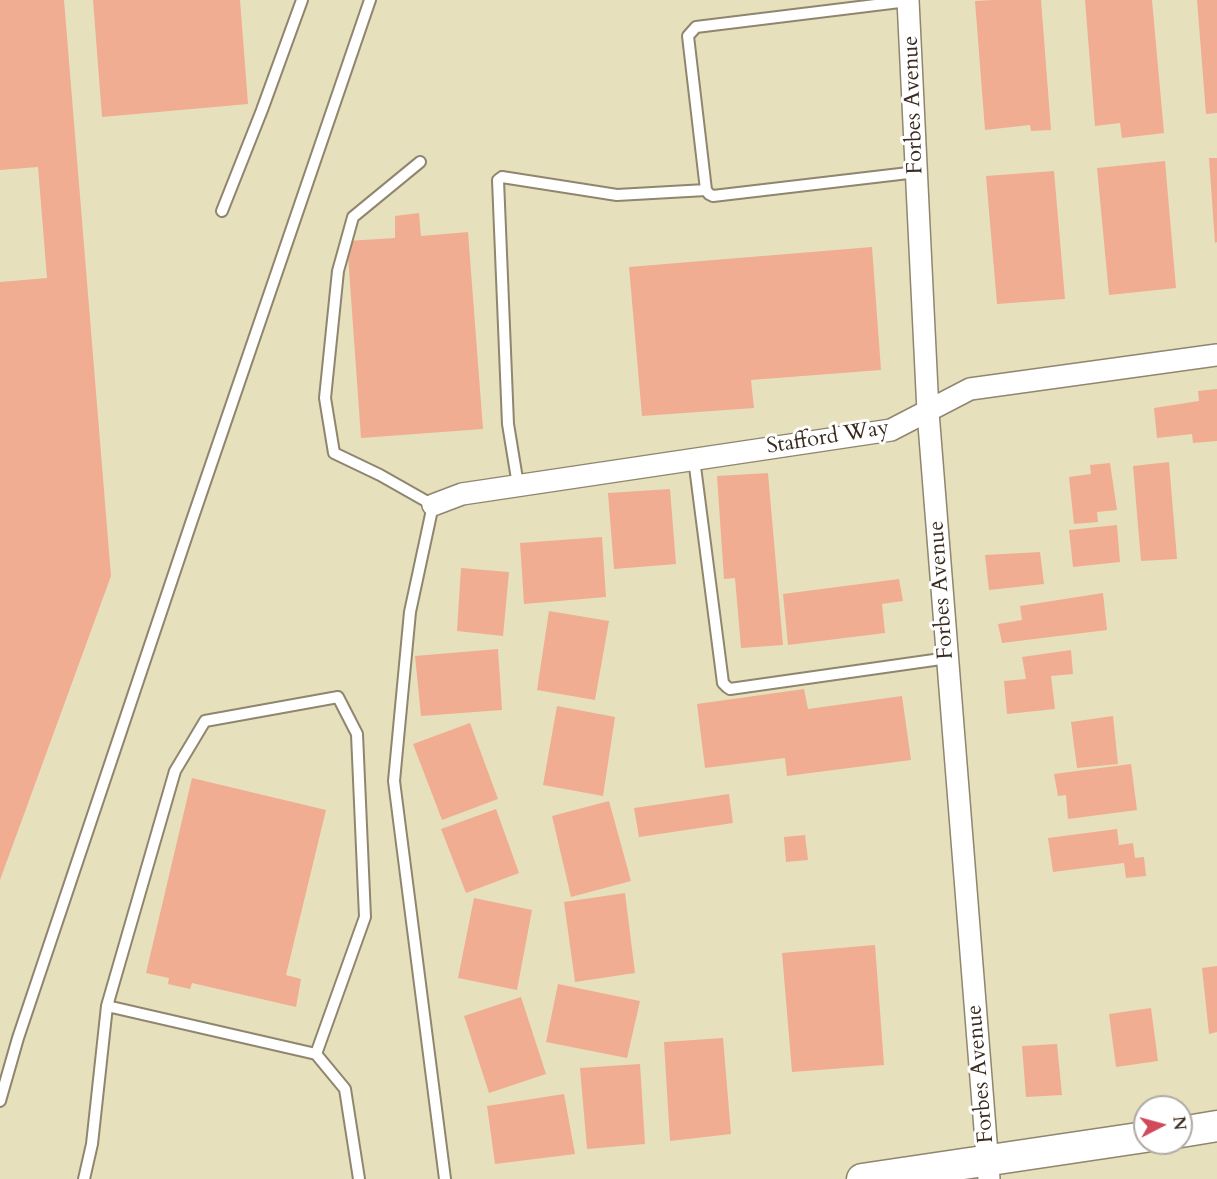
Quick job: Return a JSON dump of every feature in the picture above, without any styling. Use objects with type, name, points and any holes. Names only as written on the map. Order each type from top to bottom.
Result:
[{"type":"street","name":"Forbes Avenue","points":[[908,0],[928,412],[989,1169]]},
{"type":"street","name":"Stafford Way","points":[[433,506],[462,494],[891,430],[970,389],[1217,355]]},
{"type":"street","points":[[1193,1130],[1217,1126]]},
{"type":"street","points":[[862,1179],[989,1169],[1133,1139]]},
{"type":"lane","points":[[222,211],[302,0]]},
{"type":"lane","points":[[0,1101],[18,1038],[187,534],[370,0]]},
{"type":"lane","points":[[706,190],[688,36],[691,31],[696,27],[908,0]]},
{"type":"lane","points":[[420,162],[353,217],[338,271],[325,398],[334,453],[380,475],[433,506],[410,612],[394,781],[445,1179]]},
{"type":"lane","points":[[518,485],[508,424],[498,180],[502,177],[617,195],[706,190],[714,196],[916,172]]},
{"type":"lane","points":[[694,459],[723,683],[727,687],[730,689],[948,658]]},
{"type":"lane","points":[[84,1179],[92,1144],[107,1006],[175,771],[205,721],[338,697],[357,734],[365,917],[316,1054]]},
{"type":"lane","points":[[107,1006],[316,1054],[345,1089],[359,1179]]},
{"type":"building","points":[[0,0],[64,0],[111,576],[0,880],[0,282],[47,278],[38,167],[0,170]]},
{"type":"building","points":[[93,0],[240,0],[248,104],[102,117]]},
{"type":"building","points":[[1041,0],[1051,130],[1031,131],[1030,125],[985,130],[975,1]]},
{"type":"building","points":[[1085,0],[1152,0],[1164,133],[1122,138],[1120,123],[1095,126]]},
{"type":"building","points":[[1197,0],[1217,0],[1217,113],[1206,114]]},
{"type":"building","points":[[1209,158],[1217,158],[1217,242],[1215,243]]},
{"type":"building","points":[[1165,161],[1176,288],[1109,295],[1097,168]]},
{"type":"building","points":[[1054,171],[1065,299],[997,304],[986,176]]},
{"type":"building","points":[[419,213],[421,236],[468,232],[483,429],[361,438],[347,241],[395,238],[395,216]]},
{"type":"building","points":[[872,247],[881,370],[751,380],[754,408],[642,416],[629,267]]},
{"type":"building","points":[[1217,389],[1217,441],[1193,443],[1192,434],[1157,438],[1154,408],[1199,401],[1198,391]]},
{"type":"building","points":[[1169,462],[1177,559],[1141,561],[1133,466]]},
{"type":"building","points":[[1110,463],[1117,510],[1097,512],[1098,522],[1074,524],[1069,477],[1091,474],[1090,465]]},
{"type":"building","points":[[768,473],[783,645],[741,648],[735,578],[724,579],[717,476]]},
{"type":"building","points":[[670,489],[676,564],[614,569],[608,493]]},
{"type":"building","points":[[1117,525],[1120,562],[1073,567],[1069,530]]},
{"type":"building","points":[[602,537],[606,597],[524,604],[520,543]]},
{"type":"building","points":[[1040,552],[1044,584],[989,590],[985,555]]},
{"type":"building","points":[[461,568],[509,572],[503,636],[457,631]]},
{"type":"building","points":[[899,579],[903,601],[882,604],[885,633],[788,645],[783,594]]},
{"type":"building","points":[[1103,593],[1107,630],[1002,643],[998,624],[1022,620],[1020,606]]},
{"type":"building","points":[[549,611],[609,621],[595,700],[537,690]]},
{"type":"building","points":[[498,649],[502,710],[421,716],[415,656]]},
{"type":"building","points":[[1071,650],[1073,674],[1051,676],[1055,709],[1007,714],[1004,681],[1026,679],[1022,657]]},
{"type":"building","points":[[804,689],[808,709],[902,696],[911,760],[787,776],[785,758],[705,768],[697,704]]},
{"type":"building","points":[[557,706],[615,717],[603,796],[543,785]]},
{"type":"building","points":[[1113,716],[1118,764],[1077,768],[1071,722]]},
{"type":"building","points":[[470,723],[498,799],[442,820],[413,744]]},
{"type":"building","points":[[1131,764],[1137,810],[1068,819],[1066,795],[1058,796],[1054,774]]},
{"type":"building","points":[[192,778],[326,810],[286,975],[301,979],[296,1007],[192,983],[190,989],[168,984],[169,978],[146,973]]},
{"type":"building","points":[[729,794],[733,823],[639,837],[634,808]]},
{"type":"building","points":[[609,801],[631,881],[571,897],[552,816]]},
{"type":"building","points":[[496,809],[519,873],[466,893],[441,829]]},
{"type":"building","points":[[1117,829],[1119,845],[1133,843],[1135,858],[1144,857],[1146,876],[1126,878],[1124,863],[1053,872],[1048,838]]},
{"type":"building","points":[[805,835],[808,860],[786,862],[784,837]]},
{"type":"building","points":[[625,893],[635,973],[575,982],[564,902]]},
{"type":"building","points":[[474,898],[532,910],[517,990],[458,978]]},
{"type":"building","points":[[875,945],[884,1065],[792,1072],[782,953]]},
{"type":"building","points":[[1217,966],[1217,1032],[1209,1034],[1202,968]]},
{"type":"building","points":[[558,984],[640,1001],[627,1058],[546,1042]]},
{"type":"building","points":[[521,997],[546,1074],[489,1093],[464,1016]]},
{"type":"building","points":[[1151,1008],[1158,1061],[1116,1067],[1109,1014]]},
{"type":"building","points":[[723,1038],[731,1134],[670,1141],[664,1042]]},
{"type":"building","points":[[1057,1044],[1062,1095],[1026,1097],[1022,1046]]},
{"type":"building","points":[[640,1064],[645,1144],[587,1149],[580,1068]]},
{"type":"building","points":[[564,1094],[575,1154],[495,1164],[487,1106]]}]
